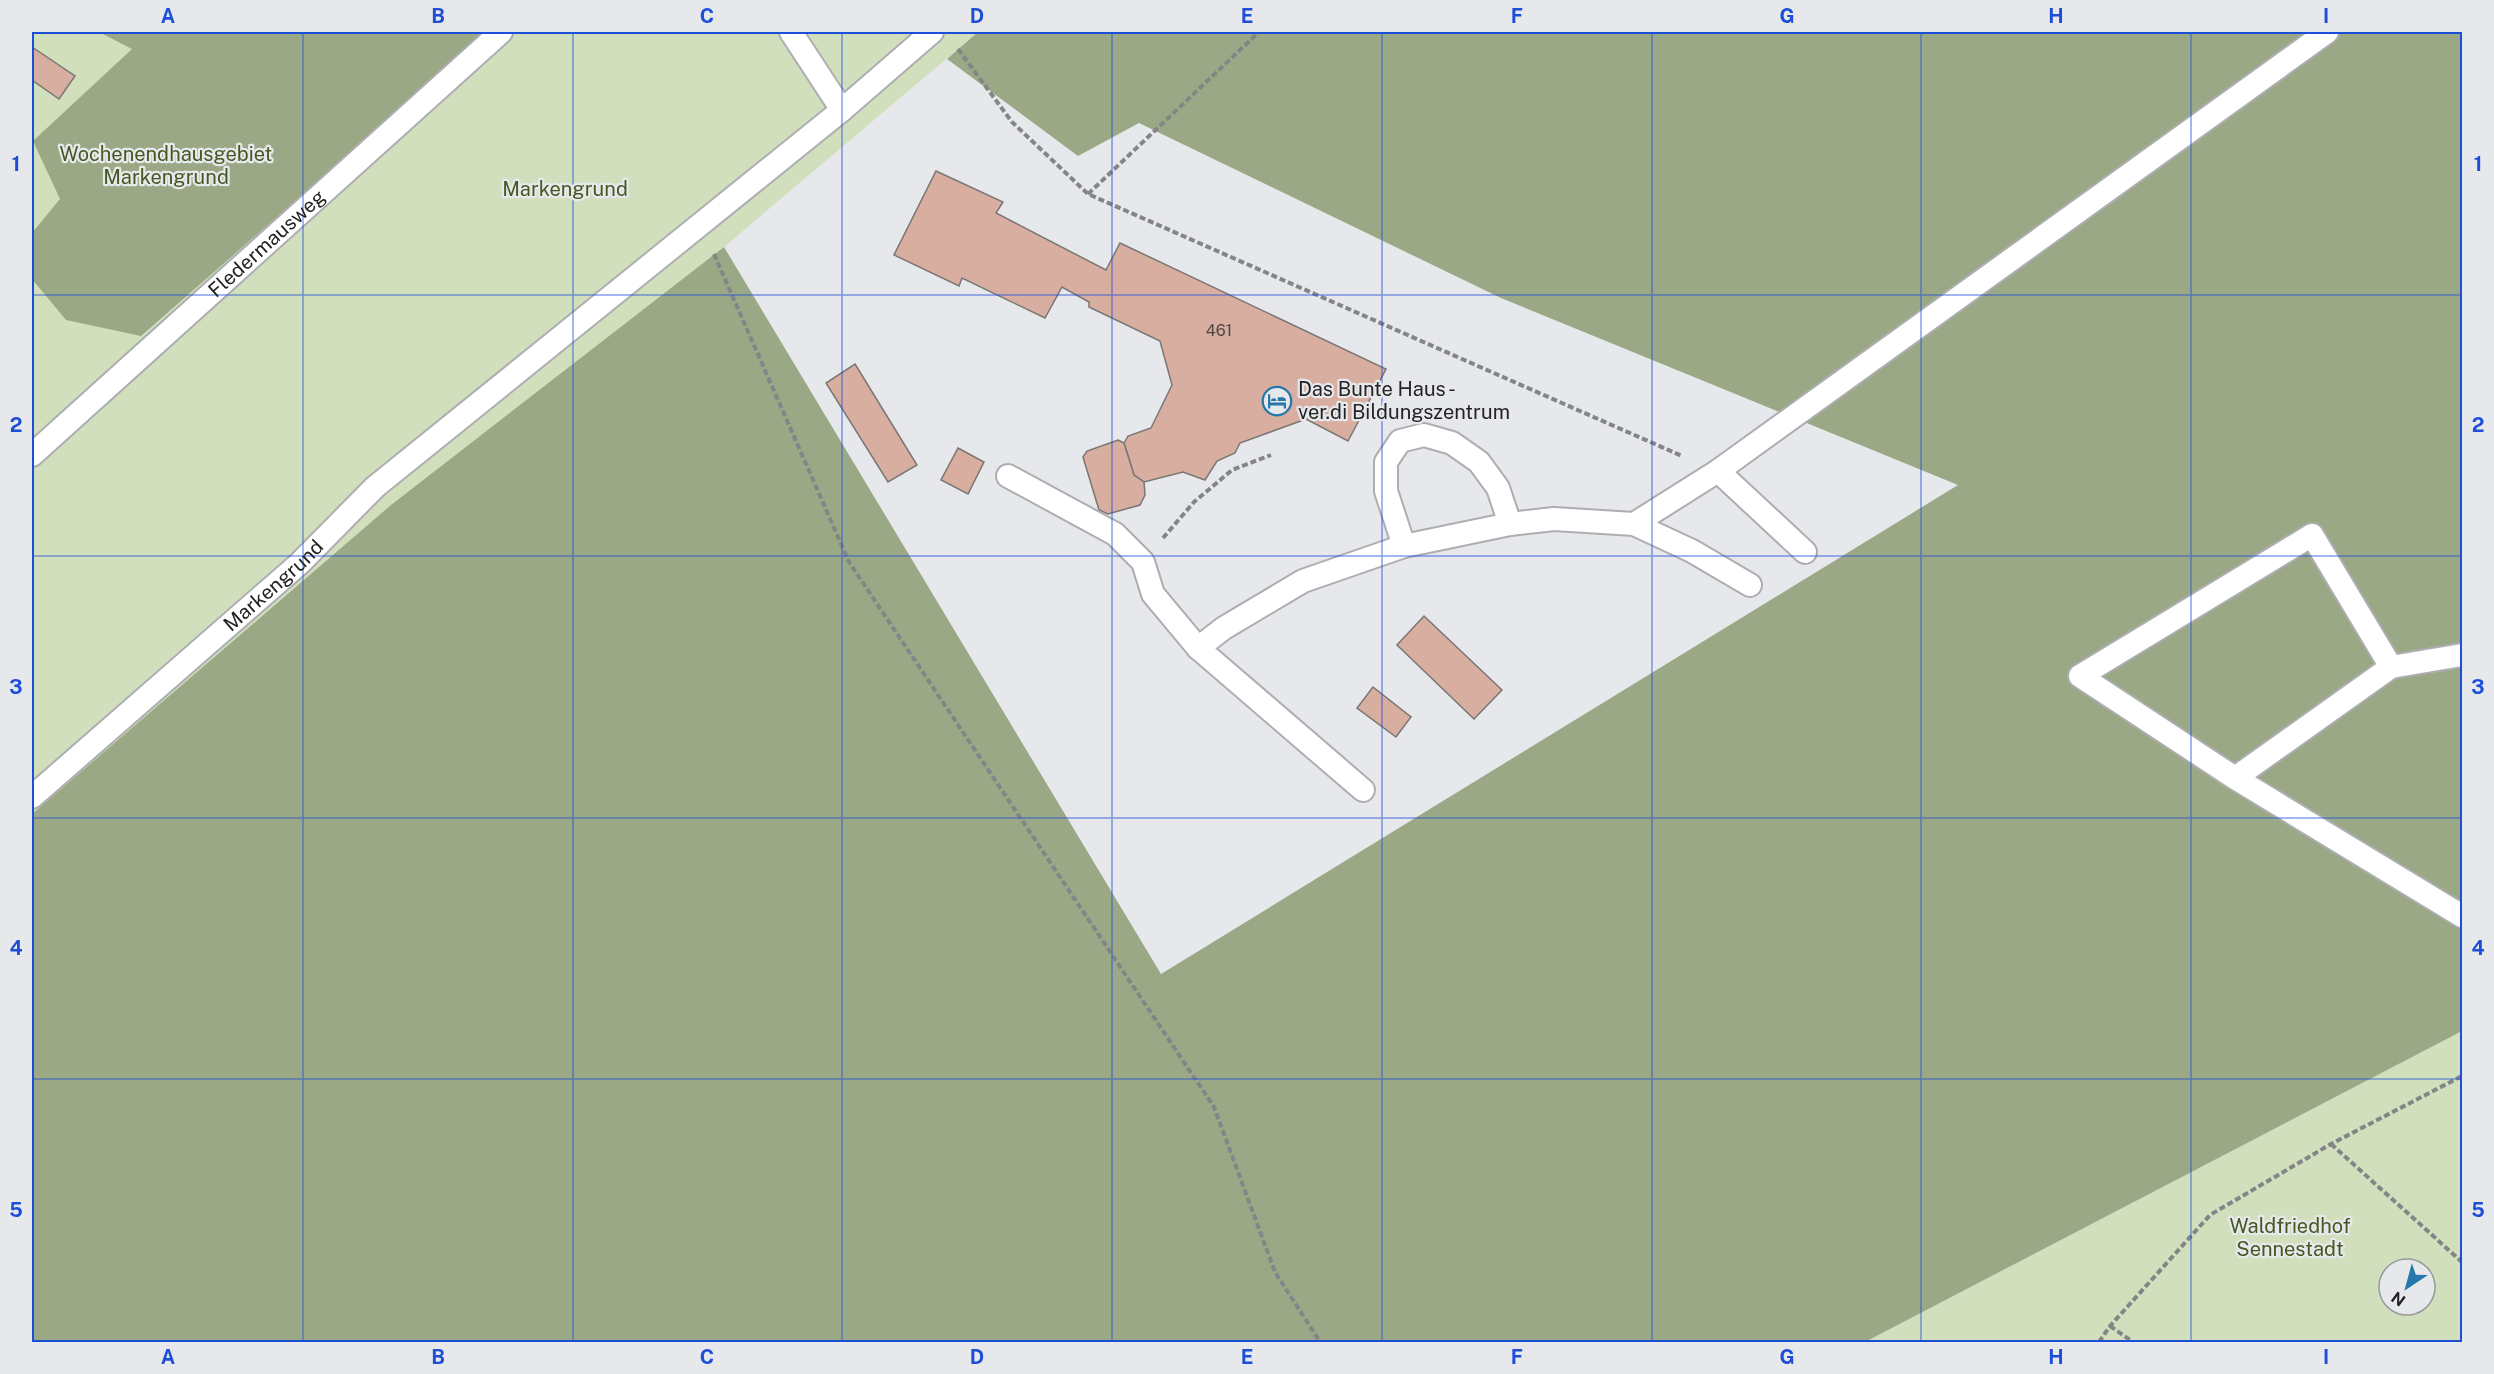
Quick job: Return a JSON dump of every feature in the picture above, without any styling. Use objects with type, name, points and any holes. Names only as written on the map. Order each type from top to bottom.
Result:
[{"type":"lane","name":"Fledermausweg","points":[[32,455],[501,32]]},
{"type":"lane","points":[[791,32],[842,110]]},
{"type":"lane","points":[[1634,524],[1718,471],[2327,32]]},
{"type":"lane","name":"Markengrund","points":[[32,797],[300,563],[375,486],[842,110],[942,36]]},
{"type":"lane","points":[[1404,546],[1386,491],[1386,462],[1400,441],[1424,435],[1452,443],[1479,462],[1498,488],[1510,524]]},
{"type":"lane","points":[[1718,471],[1805,552]]},
{"type":"lane","points":[[1008,476],[1114,534],[1143,562],[1153,594],[1198,648],[1363,790]]},
{"type":"lane","points":[[1198,648],[1224,628],[1302,581],[1404,546],[1510,524],[1554,519],[1634,524],[1692,550],[1750,585]]},
{"type":"lane","points":[[2391,667],[2312,535],[2080,676],[2235,778],[2463,916]]},
{"type":"lane","points":[[2235,778],[2391,667],[2463,654]]},
{"type":"path","points":[[1088,194],[1259,32]]},
{"type":"path","points":[[942,36],[1012,122],[1088,194],[1718,471]]},
{"type":"path","points":[[701,223],[849,562],[1214,1107],[1275,1272],[1320,1342]]},
{"type":"path","points":[[1143,562],[1202,496],[1232,470],[1271,455]]},
{"type":"path","points":[[2099,1342],[2110,1326],[2210,1215],[2331,1144],[2463,1076]]},
{"type":"path","points":[[2331,1144],[2463,1262]]},
{"type":"path","points":[[2110,1326],[2133,1342]]},
{"type":"green space","name":"Markengrund","points":[[32,32],[978,32],[724,247],[32,847]]},
{"type":"green space","name":"Wochenendhausgebiet Markengrund","points":[[99,32],[488,32],[141,336],[66,320],[32,279],[32,233],[60,199],[33,141],[132,49]]},
{"type":"green space","points":[[978,32],[2462,32],[2462,1031],[1865,1342],[32,1342],[32,814],[391,505],[724,247],[1161,974],[1958,485],[1501,298],[1139,123],[1078,156],[947,59]]},
{"type":"green space","name":"Waldfriedhof Sennestadt","points":[[2462,1031],[2462,1342],[1865,1342]]},
{"type":"building","points":[[32,47],[75,76],[59,99],[32,80]]},
{"type":"building","points":[[936,171],[1003,202],[996,213],[1106,270],[1120,243],[1386,369],[1348,441],[1306,419],[1240,443],[1235,453],[1217,461],[1205,480],[1183,472],[1144,482],[1134,475],[1124,443],[1128,436],[1151,428],[1172,385],[1160,341],[1089,307],[1089,302],[1062,287],[1045,318],[962,278],[959,286],[894,255]]},
{"type":"building","points":[[855,364],[917,465],[888,482],[826,383]]},
{"type":"building","points":[[1118,440],[1124,443],[1134,475],[1144,482],[1145,495],[1140,505],[1108,514],[1099,510],[1083,457],[1087,451]]},
{"type":"building","points":[[958,448],[984,462],[968,494],[941,480]]},
{"type":"building","points":[[1424,616],[1502,690],[1474,719],[1397,645]]},
{"type":"building","points":[[1373,687],[1411,717],[1396,737],[1357,708]]},
{"type":"place","name":"Das Bunte Haus - ver.di Bildungszentrum","points":[[1277,401]]}]
